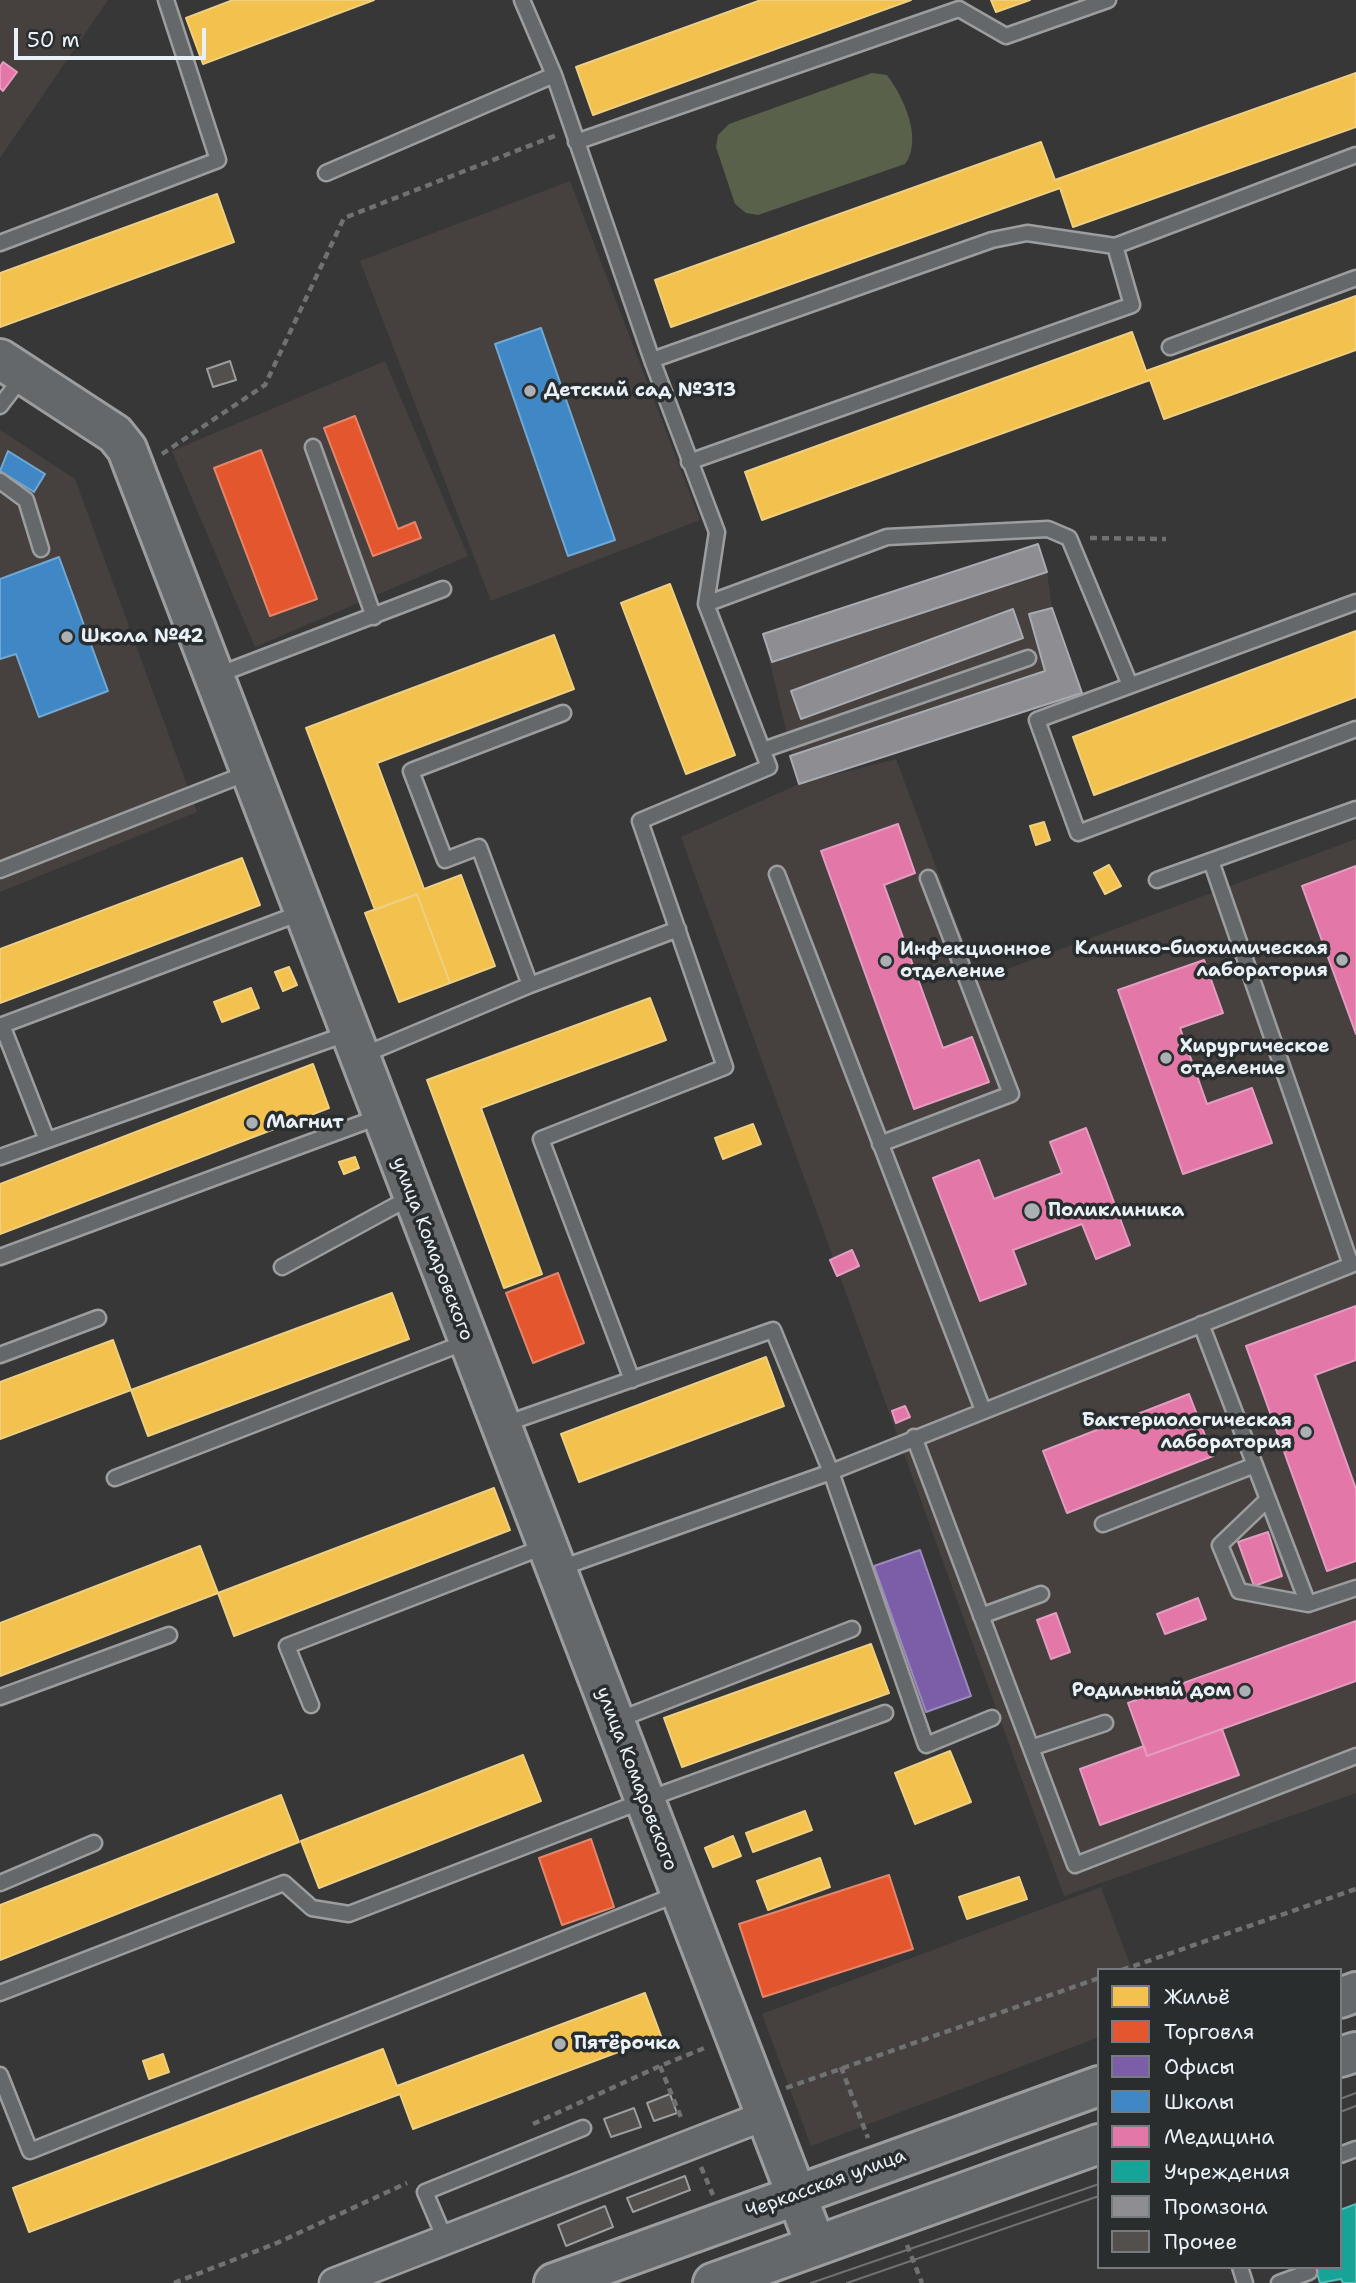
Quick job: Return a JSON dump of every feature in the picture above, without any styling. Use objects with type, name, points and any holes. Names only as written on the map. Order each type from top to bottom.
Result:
[{"type":"street","name":"улица Комаровского","points":[[12,367],[115,434],[127,449],[467,1342],[816,2246]]},
{"type":"street","name":"Черкасская улица","points":[[554,2283],[1097,2086]]},
{"type":"street","points":[[334,2283],[764,2116]]},
{"type":"street","points":[[713,2283],[1097,2145]]},
{"type":"lane","points":[[0,243],[218,160],[166,0]]},
{"type":"lane","points":[[522,0],[554,75],[652,360],[717,532],[706,604],[769,767],[640,821],[726,1067],[541,1139],[632,1380]]},
{"type":"lane","points":[[576,142],[959,9],[1006,36],[1108,0]]},
{"type":"lane","points":[[326,173],[554,75]]},
{"type":"lane","points":[[652,360],[992,240],[1027,233],[1115,246],[1356,156]]},
{"type":"lane","points":[[689,462],[1132,305],[1115,246]]},
{"type":"lane","points":[[1170,347],[1356,278]]},
{"type":"lane","points":[[0,406],[12,367]]},
{"type":"lane","points":[[313,447],[374,617]]},
{"type":"lane","points":[[0,481],[26,500],[41,549]]},
{"type":"lane","points":[[706,604],[887,537],[1048,529],[1069,538],[1130,685]]},
{"type":"lane","points":[[214,676],[443,589]]},
{"type":"lane","points":[[1356,602],[1037,720],[1078,833],[1356,729]]},
{"type":"lane","points":[[763,750],[1028,658]]},
{"type":"lane","points":[[530,985],[479,847],[445,860],[411,771],[563,713]]},
{"type":"lane","points":[[0,870],[250,772]]},
{"type":"lane","points":[[1157,880],[1356,809]]},
{"type":"lane","points":[[311,1704],[287,1646],[552,1558],[831,1472],[1354,1264],[1211,861]]},
{"type":"lane","points":[[776,874],[983,1410]]},
{"type":"lane","points":[[880,1144],[1011,1094],[928,878]]},
{"type":"lane","points":[[47,1140],[1,1026],[304,912]]},
{"type":"lane","points":[[0,1157],[355,1044],[530,985],[678,929]]},
{"type":"lane","points":[[0,1257],[382,1115]]},
{"type":"lane","points":[[282,1266],[412,1196]]},
{"type":"lane","points":[[0,1355],[98,1318]]},
{"type":"lane","points":[[1201,1324],[1308,1604]]},
{"type":"lane","points":[[501,1425],[773,1330],[831,1472],[926,1745],[992,1718]]},
{"type":"lane","points":[[115,1478],[467,1342]]},
{"type":"lane","points":[[914,1437],[1075,1865],[1356,1756]]},
{"type":"lane","points":[[1104,1524],[1255,1465]]},
{"type":"lane","points":[[1268,1499],[1220,1545],[1239,1591],[1308,1604],[1356,1588]]},
{"type":"lane","points":[[981,1616],[1041,1594]]},
{"type":"lane","points":[[614,1721],[852,1629]]},
{"type":"lane","points":[[0,1697],[169,1635]]},
{"type":"lane","points":[[0,1993],[284,1883],[312,1908],[349,1914],[645,1800],[885,1713]]},
{"type":"lane","points":[[1031,1748],[1105,1723]]},
{"type":"lane","points":[[0,1883],[94,1843]]},
{"type":"lane","points":[[0,2075],[30,2151],[680,1894]]},
{"type":"lane","points":[[445,2239],[425,2192],[583,2128]]},
{"type":"lane","points":[[1279,2283],[1309,2272]]},
{"type":"path","points":[[1069,538],[1167,540]]},
{"type":"path","points":[[1128,1968],[1356,1889]]},
{"type":"path","points":[[764,2116],[770,2094],[1097,1979]]},
{"type":"path","points":[[524,2128],[713,2045]]},
{"type":"path","points":[[660,2066],[691,2143]]},
{"type":"path","points":[[173,2283],[277,2243],[413,2180]]},
{"type":"shaded area","points":[[0,0],[108,0],[0,158]]},
{"type":"shaded area","name":"Детский сад №313","points":[[570,181],[700,520],[491,601],[360,261]]},
{"type":"shaded area","points":[[385,361],[468,556],[255,647],[172,451]]},
{"type":"shaded area","name":"Школа №42","points":[[0,430],[75,479],[197,812],[0,892]]},
{"type":"shaded area","points":[[1038,544],[1047,572],[1052,608],[1082,693],[817,779],[896,759],[978,980],[1356,839],[1356,1793],[1064,1896],[681,837],[799,784],[763,634]]},
{"type":"shaded area","points":[[1101,1887],[1131,1968],[1097,1968],[1097,2038],[811,2146],[762,2014]]},
{"type":"green space","points":[[872,73],[887,75],[905,107],[912,131],[912,143],[905,164],[758,215],[746,213],[735,204],[716,147],[718,135],[729,124]]},
{"type":"building: Жильё","points":[[233,0],[374,0],[203,64],[186,18]]},
{"type":"building: Жильё","points":[[761,0],[911,0],[593,115],[576,67]]},
{"type":"building: Жильё","points":[[991,0],[1030,0],[996,12]]},
{"type":"building: Жильё","points":[[1356,73],[1356,127],[1073,227],[1060,188],[671,327],[655,280],[1041,142],[1055,180]]},
{"type":"building: Жильё","points":[[217,194],[234,242],[0,327],[0,273]]},
{"type":"building: Жильё","points":[[1356,296],[1356,350],[1164,419],[1150,380],[762,520],[745,472],[1132,332],[1146,371]]},
{"type":"building: Жильё","points":[[670,584],[735,755],[686,774],[621,603]]},
{"type":"building: Жильё","points":[[1356,631],[1356,697],[1094,795],[1073,737]]},
{"type":"building: Жильё","points":[[554,635],[574,689],[377,763],[424,889],[461,875],[495,966],[450,983],[417,894],[375,910],[306,728]]},
{"type":"building: Жильё","points":[[1044,822],[1050,840],[1036,845],[1030,826]]},
{"type":"building: Жильё","points":[[242,858],[260,905],[0,1003],[0,949]]},
{"type":"building: Жильё","points":[[1109,865],[1121,886],[1105,894],[1094,873]]},
{"type":"building: Жильё","points":[[417,894],[450,983],[399,1002],[365,913]]},
{"type":"building: Жильё","points":[[289,967],[297,985],[283,991],[275,972]]},
{"type":"building: Жильё","points":[[251,988],[259,1008],[222,1022],[214,1002]]},
{"type":"building: Жильё","points":[[650,998],[666,1040],[481,1108],[542,1274],[504,1288],[427,1080]]},
{"type":"building: Жильё","points":[[313,1064],[329,1108],[0,1234],[0,1184]]},
{"type":"building: Жильё","points":[[753,1124],[761,1144],[723,1159],[715,1138]]},
{"type":"building: Жильё","points":[[355,1157],[359,1168],[344,1174],[339,1162]]},
{"type":"building: Жильё","points":[[392,1293],[409,1339],[148,1436],[131,1390]]},
{"type":"building: Жильё","points":[[113,1340],[131,1390],[0,1439],[0,1382]]},
{"type":"building: Жильё","points":[[766,1357],[784,1406],[579,1482],[561,1434]]},
{"type":"building: Жильё","points":[[494,1488],[510,1530],[234,1636],[218,1593]]},
{"type":"building: Жильё","points":[[200,1546],[218,1593],[0,1676],[0,1623]]},
{"type":"building: Жильё","points":[[871,1644],[889,1693],[682,1767],[664,1718]]},
{"type":"building: Жильё","points":[[950,1751],[971,1802],[915,1824],[895,1773]]},
{"type":"building: Жильё","points":[[523,1755],[541,1801],[319,1888],[301,1841]]},
{"type":"building: Жильё","points":[[281,1795],[299,1842],[0,1960],[0,1905]]},
{"type":"building: Жильё","points":[[805,1811],[812,1830],[753,1852],[746,1833]]},
{"type":"building: Жильё","points":[[733,1836],[741,1856],[713,1867],[705,1848]]},
{"type":"building: Жильё","points":[[820,1858],[830,1887],[768,1910],[757,1881]]},
{"type":"building: Жильё","points":[[1019,1877],[1027,1899],[967,1919],[959,1897]]},
{"type":"building: Жильё","points":[[645,1993],[661,2036],[413,2129],[400,2094],[29,2232],[13,2188],[383,2049],[397,2086]]},
{"type":"building: Жильё","points":[[163,2054],[169,2072],[149,2079],[143,2061]]},
{"type":"building: Торговля","points":[[355,416],[398,529],[415,522],[421,538],[373,556],[324,428]]},
{"type":"building: Торговля","points":[[261,450],[317,599],[270,616],[214,468]]},
{"type":"building: Торговля","points":[[558,1273],[584,1343],[533,1363],[506,1293]]},
{"type":"building: Торговля","points":[[591,1839],[614,1907],[562,1925],[539,1858]]},
{"type":"building: Торговля","points":[[889,1875],[913,1949],[763,1997],[739,1924]]},
{"type":"building: Офисы","points":[[920,1550],[971,1696],[926,1712],[874,1566]]},
{"type":"building: Школы","points":[[541,328],[615,540],[568,556],[495,344]]},
{"type":"building: Школы","points":[[8,451],[45,474],[34,492],[0,471]]},
{"type":"building: Школы","points":[[59,557],[108,691],[39,717],[16,654],[0,659],[0,579]]},
{"type":"building: Медицина","points":[[3,62],[17,72],[3,91],[0,88],[0,67]]},
{"type":"building: Медицина","name":"Инфекционное отделение","points":[[898,824],[915,873],[884,885],[943,1048],[972,1037],[989,1082],[914,1109],[821,851]]},
{"type":"building: Медицина","name":"Клинико-биохимическая лаборатория","points":[[1356,866],[1356,1034],[1302,886]]},
{"type":"building: Медицина","name":"Хирургическое отделение","points":[[1204,960],[1223,1013],[1180,1028],[1207,1104],[1252,1088],[1272,1143],[1183,1174],[1118,990]]},
{"type":"building: Медицина","name":"Поликлиника","points":[[1086,1128],[1130,1245],[1096,1259],[1082,1224],[1013,1250],[1026,1284],[980,1301],[933,1178],[979,1160],[994,1199],[1062,1173],[1050,1142]]},
{"type":"building: Медицина","points":[[852,1250],[859,1266],[837,1276],[830,1260]]},
{"type":"building: Медицина","name":"Бактериологическая лаборатория","points":[[1356,1306],[1356,1360],[1315,1375],[1356,1489],[1356,1561],[1327,1571],[1246,1346]]},
{"type":"building: Медицина","points":[[1189,1394],[1213,1456],[1067,1513],[1043,1451]]},
{"type":"building: Медицина","points":[[905,1406],[910,1417],[896,1423],[892,1411]]},
{"type":"building: Медицина","points":[[1268,1532],[1282,1576],[1254,1586],[1238,1542]]},
{"type":"building: Медицина","points":[[1198,1598],[1206,1619],[1165,1634],[1157,1614]]},
{"type":"building: Медицина","points":[[1056,1613],[1070,1652],[1051,1659],[1037,1620]]},
{"type":"building: Медицина","name":"Родильный дом","points":[[1356,1621],[1356,1681],[1147,1756],[1128,1703]]},
{"type":"building: Медицина","points":[[1222,1729],[1239,1775],[1100,1825],[1080,1769],[1144,1746],[1147,1756]]},
{"type":"building: Учреждения","points":[[1356,2204],[1356,2283],[1343,2283],[1341,2279],[1320,2283],[1316,2269],[1342,2269],[1342,2209]]},
{"type":"building: Промзона","points":[[1038,544],[1047,572],[772,662],[763,634]]},
{"type":"building: Промзона","points":[[1052,608],[1082,693],[799,784],[790,756],[1045,671],[1029,614]]},
{"type":"building: Промзона","points":[[1013,609],[1023,638],[801,719],[791,691]]},
{"type":"building: Прочее","points":[[230,361],[236,380],[213,387],[207,369]]},
{"type":"building: Прочее","points":[[670,2094],[677,2113],[654,2121],[647,2103]]},
{"type":"building: Прочее","points":[[634,2108],[641,2127],[611,2137],[604,2119]]},
{"type":"building: Прочее","points":[[685,2176],[690,2190],[633,2212],[627,2198]]},
{"type":"building: Прочее","points":[[605,2206],[613,2227],[566,2246],[558,2225]]},
{"type":"tram line","points":[[1342,2098],[1356,2093]]},
{"type":"tram line","points":[[1342,2111],[1356,2106]]},
{"type":"tram line","points":[[811,2283],[1097,2185]]},
{"type":"tram line","points":[[847,2283],[1097,2197]]},
{"type":"place","name":"Детский сад №313","points":[[530,391]]},
{"type":"place","name":"Школа №42","points":[[67,637]]},
{"type":"place","name":"Клинико-биохимическая лаборатория","points":[[1342,960]]},
{"type":"place","name":"Инфекционное отделение","points":[[886,961]]},
{"type":"place","name":"Хирургическое отделение","points":[[1166,1058]]},
{"type":"place","name":"Магнит","points":[[252,1123]]},
{"type":"place","name":"Поликлиника","points":[[1032,1211]]},
{"type":"place","name":"Бактериологическая лаборатория","points":[[1306,1432]]},
{"type":"place","name":"Родильный дом","points":[[1245,1691]]},
{"type":"place","name":"Пятёрочка","points":[[560,2044]]}]
